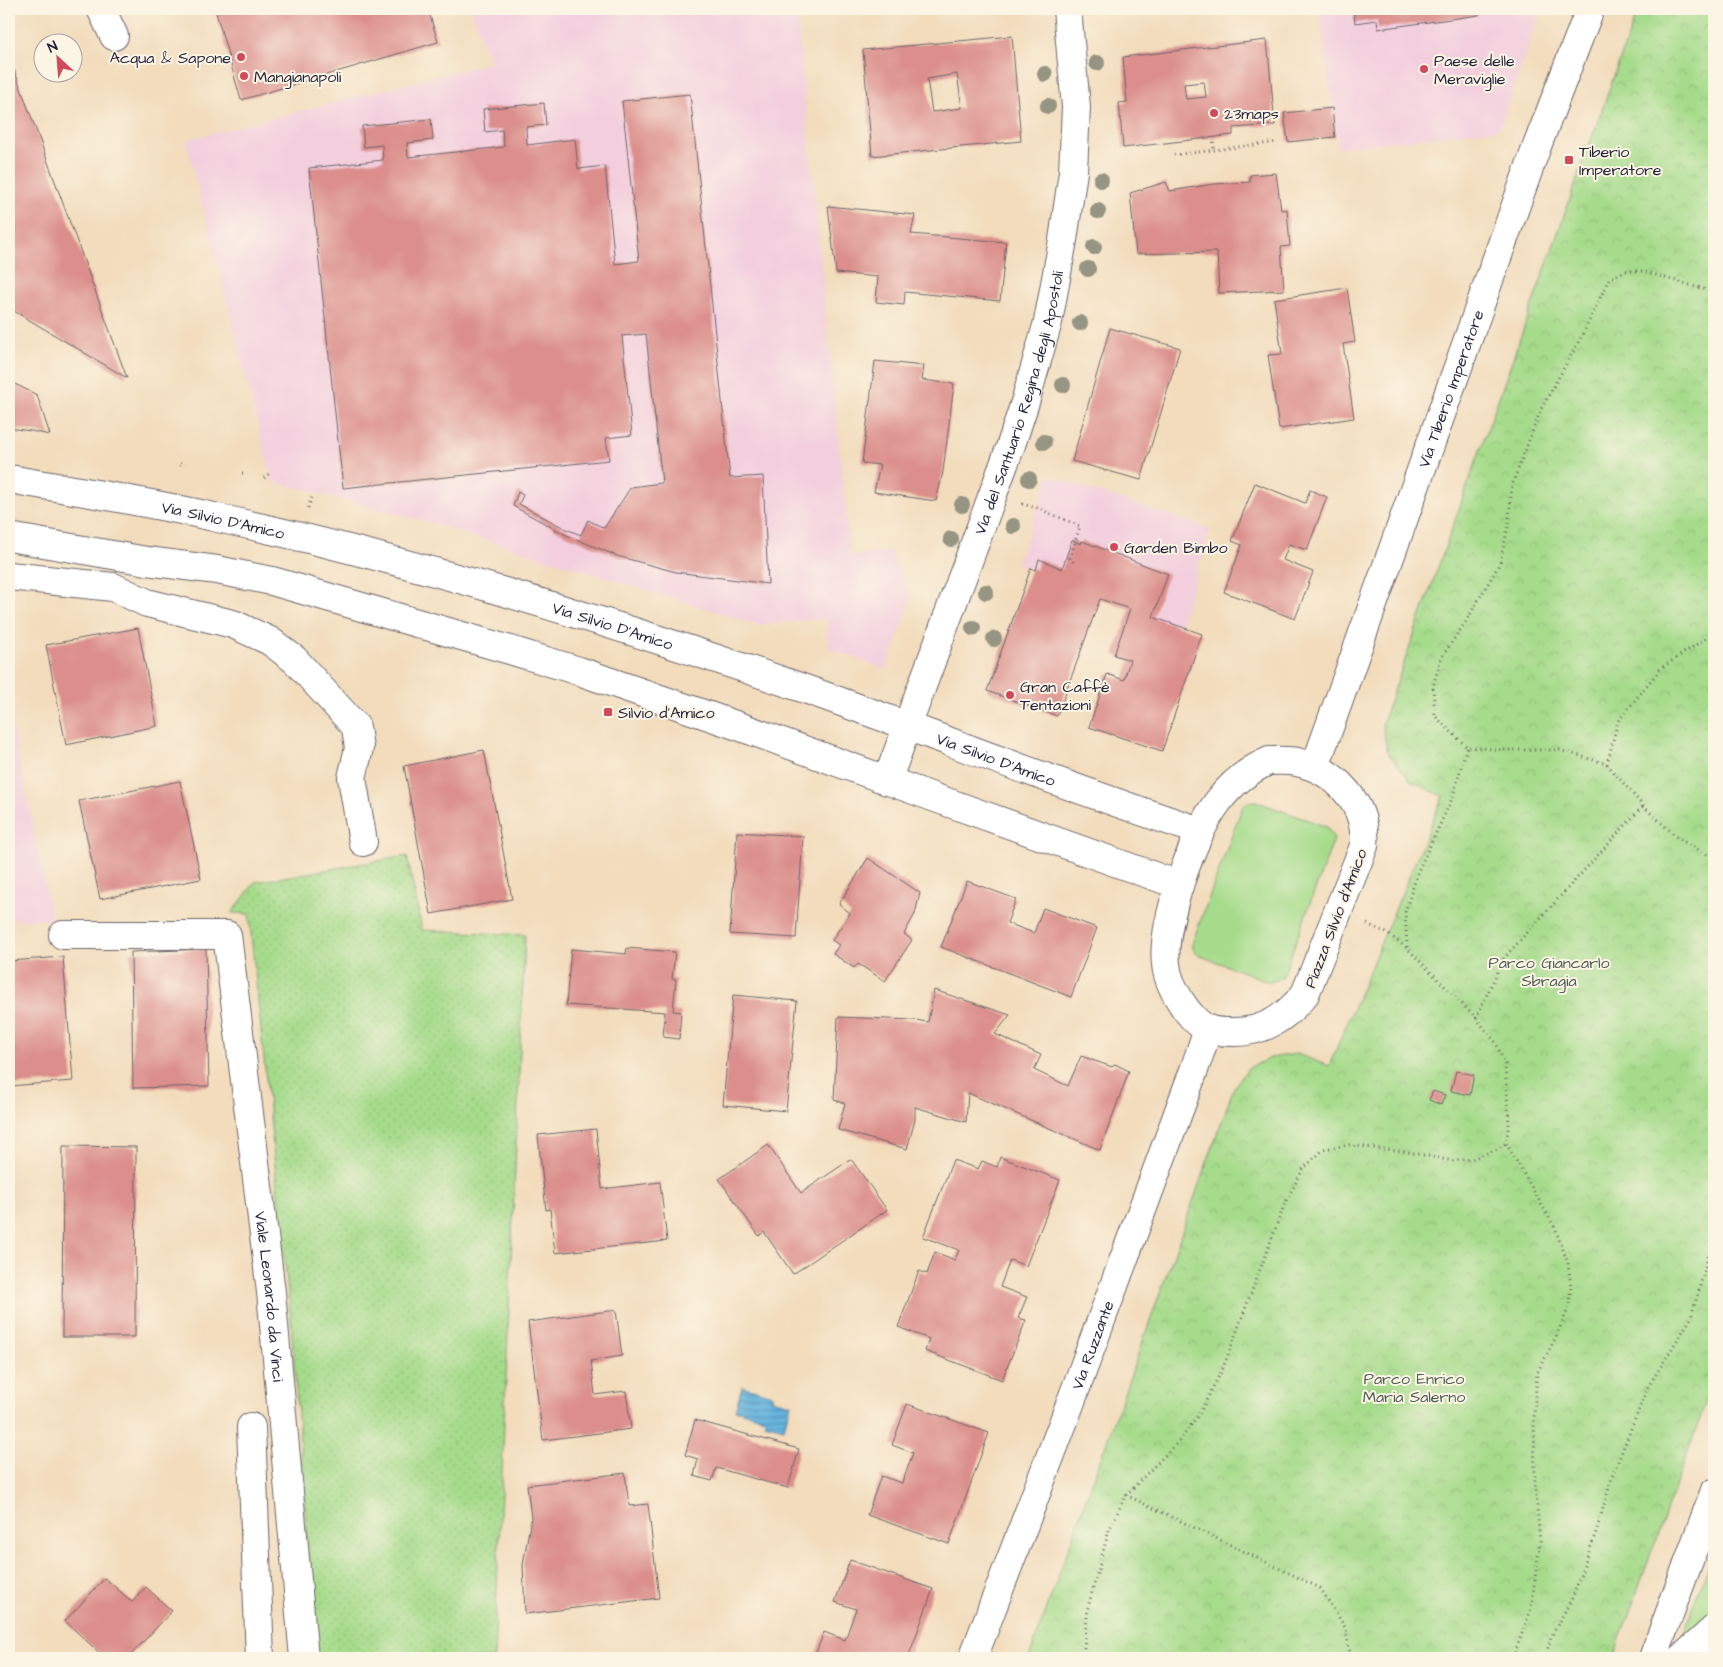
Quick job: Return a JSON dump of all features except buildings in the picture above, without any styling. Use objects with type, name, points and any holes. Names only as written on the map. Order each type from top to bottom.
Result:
[{"type":"street","points":[[101,9],[114,36],[114,9]]},
{"type":"street","name":"Via del Santuario Regina degli Apostoli","points":[[887,781],[1010,448],[1048,322],[1063,240],[1075,146],[1076,107],[1067,9]]},
{"type":"street","name":"Via Tiberio Imperatore","points":[[1315,768],[1537,146],[1590,9]]},
{"type":"street","name":"Via Silvio D'Amico","points":[[9,479],[217,517],[420,569],[562,610],[787,683],[1056,782],[1200,831]]},
{"type":"street","points":[[9,537],[147,561],[217,570],[287,585],[579,671],[741,726],[887,781],[1179,885]]},
{"type":"street","points":[[9,576],[113,587],[147,603],[233,624],[270,641],[284,650],[356,727],[359,748],[352,778],[363,842]]},
{"type":"street","name":"Piazza Silvio d'Amico","points":[[1283,761],[1296,762],[1315,768],[1336,781],[1348,792],[1358,808],[1365,834],[1364,846],[1305,994],[1276,1022],[1258,1030],[1228,1032],[1208,1029],[1184,1007],[1170,982],[1166,966],[1165,937],[1179,885],[1200,831],[1217,804],[1236,782],[1253,768],[1269,762],[1283,761]]},
{"type":"street","name":"Viale Leonardo da Vinci","points":[[63,935],[227,935],[271,1292],[304,1658]]},
{"type":"street","name":"Via Ruzzante","points":[[973,1658],[1064,1423],[1208,1029]]},
{"type":"street","points":[[250,1427],[260,1658]]},
{"type":"street","points":[[1653,1658],[1714,1493]]},
{"type":"street","points":[[1682,1658],[1714,1629]]},
{"type":"path","points":[[1213,138],[1214,150]]},
{"type":"path","points":[[1174,155],[1278,142]]},
{"type":"path","points":[[1714,292],[1642,271],[1625,270],[1609,279],[1583,334],[1541,408],[1512,485],[1508,527],[1500,563],[1465,623],[1441,658],[1433,687],[1436,716],[1467,747],[1506,750],[1560,750],[1607,764],[1643,806],[1679,839],[1714,858]]},
{"type":"path","points":[[180,464],[185,465]]},
{"type":"path","points":[[264,478],[270,472]]},
{"type":"path","points":[[308,510],[312,497]]},
{"type":"path","points":[[1037,508],[1080,526],[1070,558],[1074,563]]},
{"type":"path","points":[[1607,764],[1618,721],[1661,668],[1714,633]]},
{"type":"path","points":[[1407,948],[1404,912],[1419,869],[1452,799],[1467,747]]},
{"type":"path","points":[[1476,1018],[1504,958],[1643,806]]},
{"type":"path","points":[[1338,912],[1385,932],[1407,948],[1476,1018],[1496,1043],[1505,1064],[1509,1124],[1506,1142],[1554,1228],[1568,1263],[1570,1286],[1568,1309],[1555,1339],[1536,1373],[1534,1416],[1535,1485],[1540,1541],[1531,1609],[1513,1658]]},
{"type":"path","points":[[1083,1658],[1088,1607],[1109,1530],[1126,1495],[1181,1439],[1201,1412],[1223,1368],[1285,1203],[1303,1169],[1324,1149],[1349,1145],[1408,1152],[1453,1161],[1472,1159],[1495,1150],[1506,1142]]},
{"type":"path","points":[[1545,1658],[1551,1636],[1573,1596],[1596,1532],[1613,1474],[1648,1388],[1691,1318],[1714,1236]]},
{"type":"path","points":[[1126,1495],[1320,1588],[1345,1627],[1351,1658]]},
{"type":"shaded area","points":[[471,9],[849,9],[797,18],[850,556],[890,551],[911,598],[886,670],[828,648],[826,618],[759,625],[424,521],[271,481],[186,140],[490,63]]},
{"type":"shaded area","name":"Paese delle Meraviglie","points":[[1319,9],[1541,9],[1499,129],[1338,148]]},
{"type":"shaded area","name":"Garden Bimbo","points":[[1049,476],[1210,529],[1180,626],[1100,599],[1081,654],[1011,625],[1031,568],[1017,565]]},
{"type":"shaded area","points":[[9,706],[23,778],[52,920],[9,919]]},
{"type":"green space","points":[[1638,9],[1708,9],[1714,11],[1714,1380],[1613,1658],[1029,1658],[1234,1087],[1248,1068],[1270,1058],[1297,1054],[1329,1066],[1443,796],[1411,781],[1388,753],[1382,724]]},
{"type":"green space","points":[[1255,801],[1327,827],[1334,839],[1283,976],[1270,982],[1198,955],[1193,949],[1193,941],[1242,808],[1247,802]]},
{"type":"green space","points":[[407,856],[422,930],[525,935],[494,1658],[316,1658],[291,1321],[249,914],[232,913],[255,882]]},
{"type":"green space","points":[[1714,1551],[1714,1603],[1712,1610],[1682,1639]]},
{"type":"water","points":[[742,1386],[773,1395],[772,1399],[791,1404],[784,1428],[764,1423],[765,1418],[735,1410]]},
{"type":"place","name":"Acqua & Sapone","points":[[241,57]]},
{"type":"place","name":"Paese delle Meraviglie","points":[[1424,69]]},
{"type":"place","name":"Mangianapoli","points":[[244,76]]},
{"type":"place","name":"23maps","points":[[1214,113]]},
{"type":"place","name":"Tiberio Imperatore","points":[[1569,160]]},
{"type":"place","name":"Garden Bimbo","points":[[1114,547]]},
{"type":"place","name":"Gran Caffè Tentazioni","points":[[1010,695]]},
{"type":"place","name":"Silvio d'Amico","points":[[608,712]]},
{"type":"park label","name":"Parco Giancarlo Sbragia","points":[[1549,971]]},
{"type":"park label","name":"Parco Enrico Maria Salerno","points":[[1414,1387]]}]
